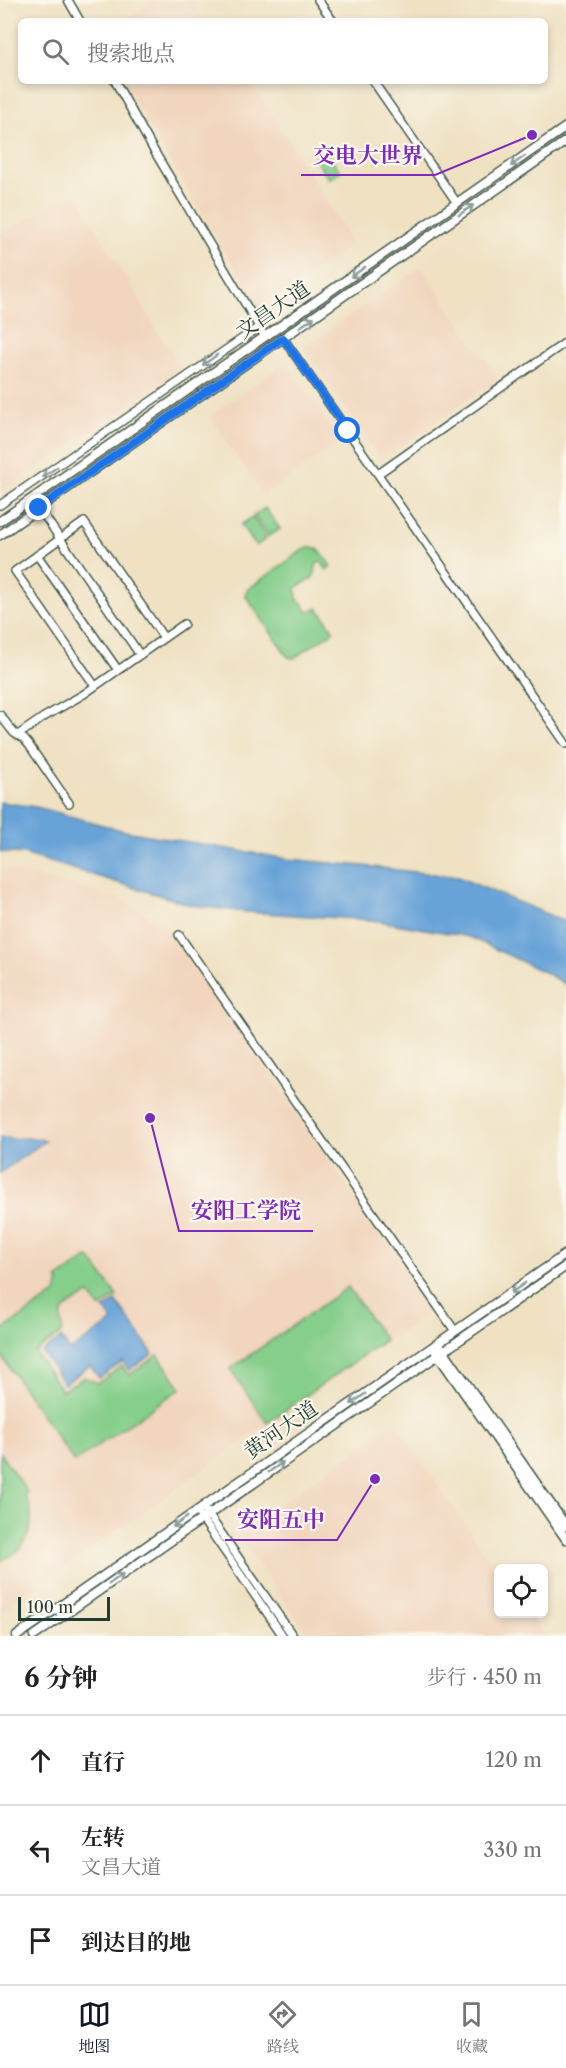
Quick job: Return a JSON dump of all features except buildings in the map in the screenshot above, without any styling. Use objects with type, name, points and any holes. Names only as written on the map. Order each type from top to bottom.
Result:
[{"type":"main road","name":"文昌大道","points":[[0,521],[566,127]]},
{"type":"main road","name":"文昌大道","points":[[0,535],[566,141]]},
{"type":"main road","name":"黄河大道","points":[[438,1349],[455,1331],[566,1254]]},
{"type":"main road","name":"黄河大道","points":[[17,1636],[202,1513],[438,1349],[566,1266]]},
{"type":"main road","points":[[438,1349],[566,1526]]},
{"type":"main road","points":[[438,1349],[566,1539]]},
{"type":"main road","name":"黄河大道","points":[[34,1636],[202,1513]]},
{"type":"street","points":[[68,0],[78,18]]},
{"type":"street","points":[[318,0],[331,18]]},
{"type":"street","points":[[117,84],[265,337]]},
{"type":"street","points":[[375,84],[457,203]]},
{"type":"street","points":[[0,505],[259,327]]},
{"type":"street","points":[[283,338],[566,744]]},
{"type":"street","points":[[378,474],[566,342]]},
{"type":"street","points":[[39,508],[141,655]]},
{"type":"street","points":[[95,686],[15,571],[84,522],[164,638]]},
{"type":"street","points":[[37,555],[118,670]]},
{"type":"street","points":[[18,735],[95,686],[184,624]]},
{"type":"street","points":[[0,715],[14,733],[30,745],[69,803]]},
{"type":"street","points":[[178,935],[455,1331]]},
{"type":"street","points":[[202,1513],[283,1636]]},
{"type":"street","points":[[202,1513],[292,1636]]},
{"type":"shaded area","points":[[154,0],[190,0],[205,18],[127,18]]},
{"type":"shaded area","points":[[124,84],[253,84],[353,244],[260,310]]},
{"type":"shaded area","points":[[75,192],[181,370],[0,492],[0,235]]},
{"type":"shaded area","points":[[421,267],[498,379],[393,452],[377,454],[304,347]]},
{"type":"shaded area","points":[[286,363],[341,442],[263,495],[209,416]]},
{"type":"shaded area","points":[[0,869],[9,869],[124,900],[166,927],[433,1309],[0,1612]]},
{"type":"shaded area","points":[[395,1423],[494,1566],[494,1618],[531,1618],[544,1636],[309,1636],[237,1534]]},
{"type":"green space","points":[[326,150],[340,171],[329,179],[314,158]]},
{"type":"green space","points":[[265,508],[280,529],[269,536],[254,516]]},
{"type":"green space","points":[[252,517],[267,538],[256,546],[241,525]]},
{"type":"green space","points":[[312,547],[318,549],[331,566],[327,570],[321,562],[316,564],[313,577],[296,588],[297,599],[304,605],[307,612],[318,608],[334,631],[294,658],[288,657],[245,595],[247,590],[303,550]]},
{"type":"green space","points":[[87,1258],[91,1259],[117,1296],[100,1308],[89,1294],[70,1305],[62,1314],[62,1333],[35,1352],[62,1391],[84,1377],[98,1383],[122,1366],[129,1375],[158,1355],[181,1388],[74,1462],[0,1354],[0,1332],[56,1293],[59,1281],[57,1279]]},
{"type":"green space","points":[[348,1287],[385,1340],[267,1423],[230,1369]]},
{"type":"green space","points":[[0,1453],[28,1493],[25,1495],[31,1515],[31,1525],[29,1534],[18,1550],[0,1561]]},
{"type":"water","points":[[0,802],[36,807],[125,831],[288,859],[458,877],[566,922],[566,985],[472,938],[460,935],[372,920],[246,912],[191,905],[24,854],[0,852]]},
{"type":"water","points":[[0,1137],[35,1138],[45,1141],[0,1173]]},
{"type":"water","points":[[116,1301],[153,1354],[129,1370],[123,1362],[99,1378],[90,1366],[64,1384],[42,1352],[61,1338],[70,1351],[113,1321],[104,1309]]},
{"type":"place","name":"交电大世界","points":[[532,135]]},
{"type":"place","name":"安阳工学院","points":[[150,1118]]},
{"type":"place","name":"安阳五中","points":[[375,1479]]},
{"type":"route","points":[[39,508],[283,338],[348,431]]}]
